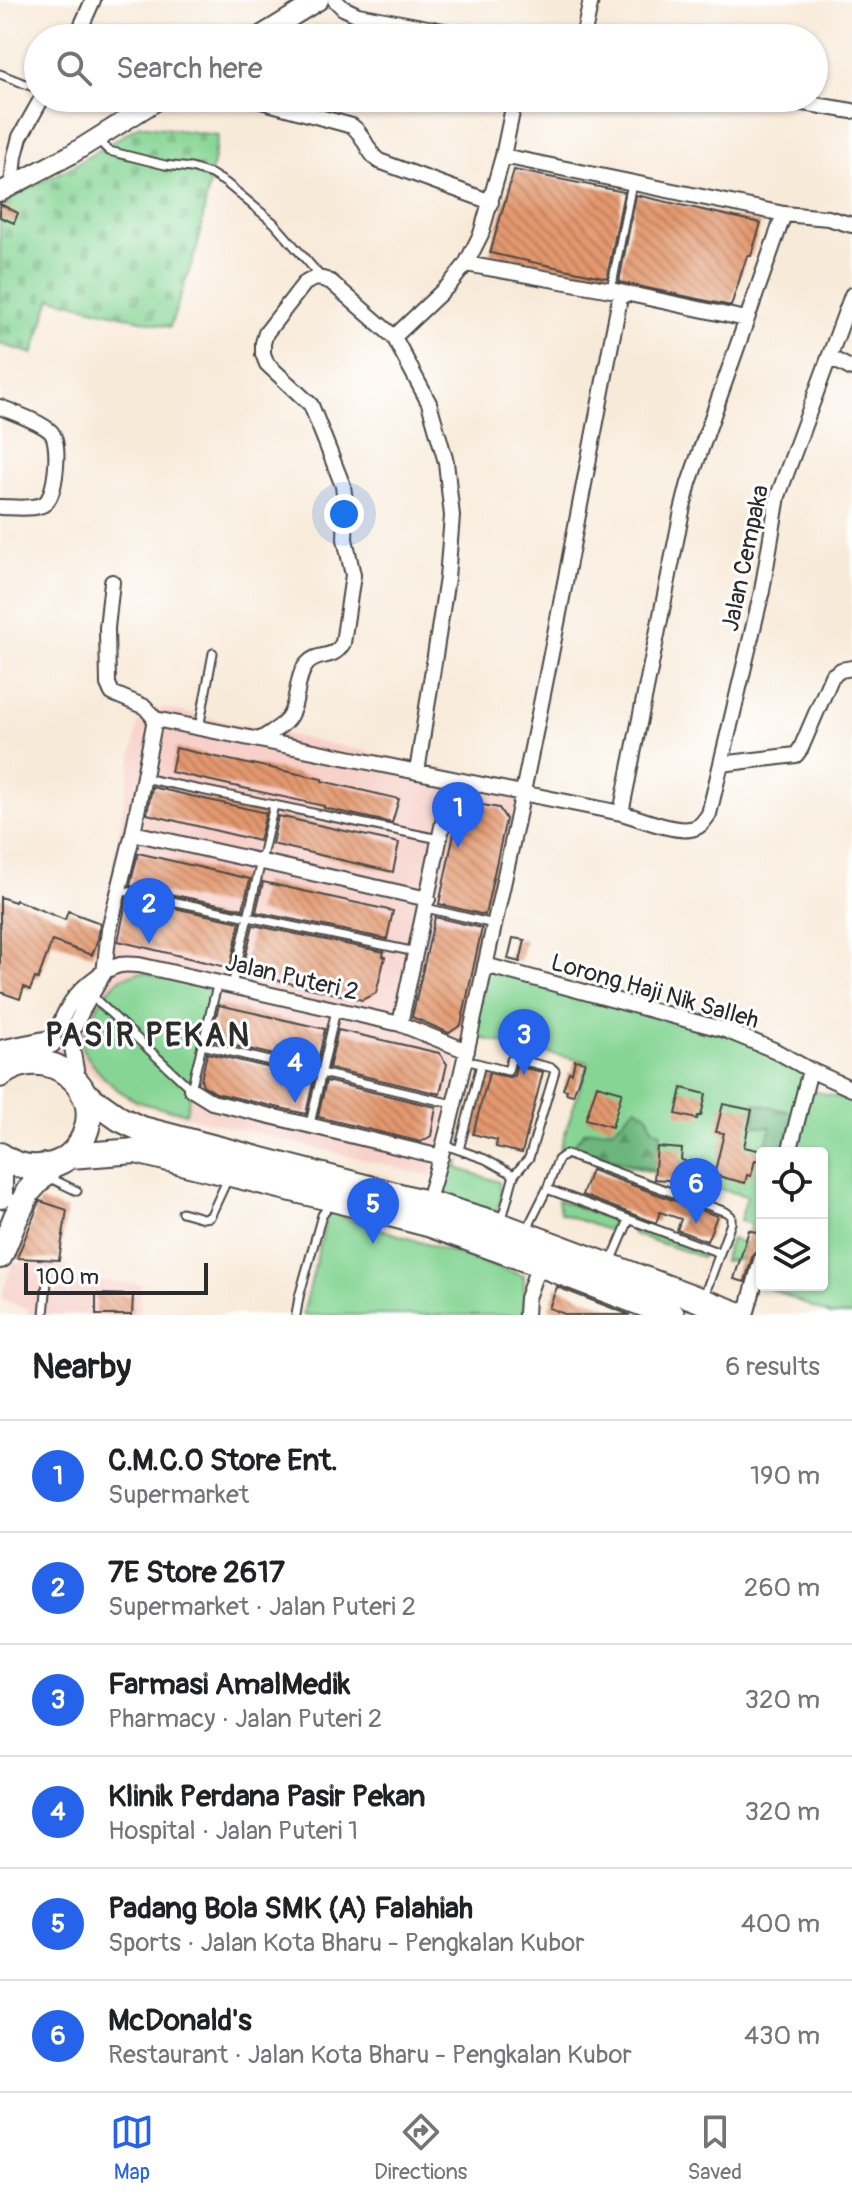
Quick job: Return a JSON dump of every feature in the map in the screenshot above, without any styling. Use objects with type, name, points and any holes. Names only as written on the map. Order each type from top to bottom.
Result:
[{"type":"highway","points":[[7,1066],[38,1062],[60,1068],[120,1119],[139,1128],[500,1225],[740,1315]]},
{"type":"highway","points":[[0,1256],[28,1192],[78,1147],[87,1126],[87,1104],[81,1088]]},
{"type":"highway","points":[[0,1155],[22,1166],[37,1168],[136,1151],[231,1173],[431,1225],[672,1315]]},
{"type":"highway","points":[[0,1170],[0,1196]]},
{"type":"main road","points":[[7,1066],[50,1042]]},
{"type":"street","points":[[82,24],[93,0]]},
{"type":"street","points":[[280,24],[319,0]]},
{"type":"street","points":[[335,0],[358,15],[405,24]]},
{"type":"street","points":[[586,24],[591,0]]},
{"type":"street","points":[[828,107],[852,111]]},
{"type":"street","points":[[6,189],[20,137],[34,112]]},
{"type":"street","points":[[6,189],[136,112]]},
{"type":"street","points":[[301,112],[352,126],[363,136],[372,156],[379,161],[491,202]]},
{"type":"street","points":[[394,337],[450,284],[466,264],[481,234],[491,202],[512,112]]},
{"type":"street","points":[[503,156],[852,225]]},
{"type":"street","points":[[112,582],[107,628],[108,684],[112,693],[145,707],[155,719],[621,813],[689,483],[784,214]]},
{"type":"street","points":[[466,264],[746,319]]},
{"type":"street","points":[[260,740],[286,721],[293,709],[307,663],[314,658],[331,655],[343,643],[353,575],[345,539],[343,486],[317,418],[311,405],[267,364],[263,354],[266,333],[304,284],[322,278],[331,282],[394,337],[429,403],[446,462],[452,516],[447,578],[417,772]]},
{"type":"street","points":[[427,1203],[448,1151],[454,1104],[524,793],[616,292]]},
{"type":"street","name":"Jalan Cempaka","points":[[621,813],[679,829],[693,829],[703,823],[709,814],[762,591],[778,496],[852,295]]},
{"type":"street","points":[[829,357],[852,369]]},
{"type":"street","points":[[0,407],[44,427],[56,439],[57,448],[51,498],[38,506],[0,507]]},
{"type":"street","points":[[721,764],[796,755],[832,676],[852,668]]},
{"type":"street","points":[[50,1042],[70,1004],[87,992],[104,973],[109,930],[133,833],[155,719]]},
{"type":"street","points":[[400,1024],[452,780]]},
{"type":"street","points":[[133,833],[427,904]]},
{"type":"street","name":"Jalan Puteri 2","points":[[104,973],[121,965],[139,965],[225,984],[400,1024],[466,1055]]},
{"type":"street","name":"Lorong Haji Nik Salleh","points":[[485,965],[725,1030],[852,1088]]},
{"type":"street","points":[[81,1088],[72,1047],[73,1030],[87,992]]},
{"type":"street","points":[[791,1147],[810,1070]]},
{"type":"street","points":[[191,1089],[210,1102],[309,1126],[448,1151]]},
{"type":"street","points":[[526,1315],[527,1298],[539,1264]]},
{"type":"street","points":[[746,1315],[756,1279]]},
{"type":"lane","points":[[0,74],[24,83]]},
{"type":"lane","points":[[97,138],[109,151],[191,168],[226,183],[274,223],[322,278]]},
{"type":"lane","points":[[616,292],[632,182]]},
{"type":"lane","points":[[199,728],[213,653]]},
{"type":"lane","points":[[143,778],[440,839]]},
{"type":"lane","points":[[87,992],[191,1089],[202,1045],[249,917],[274,805]]},
{"type":"lane","points":[[119,890],[416,952]]},
{"type":"lane","points":[[427,904],[494,924]]},
{"type":"lane","points":[[309,1126],[336,1010]]},
{"type":"lane","points":[[202,1045],[454,1104]]},
{"type":"lane","points":[[466,1055],[481,1064],[508,1071],[513,1058],[555,1071],[529,1158],[514,1175],[500,1225]]},
{"type":"lane","points":[[481,1064],[448,1151],[485,1159],[514,1175]]},
{"type":"lane","points":[[525,1234],[558,1160],[566,1154],[726,1212],[732,1220],[702,1300]]},
{"type":"lane","points":[[55,1165],[77,1191]]},
{"type":"lane","points":[[182,1212],[210,1217],[231,1173]]},
{"type":"lane","points":[[547,1189],[720,1253]]},
{"type":"lane","points":[[296,1315],[322,1215],[333,1199]]},
{"type":"lane","points":[[609,1266],[629,1220]]},
{"type":"lane","points":[[44,1315],[47,1281]]},
{"type":"shaded area","points":[[163,708],[521,785],[431,1176],[135,1104],[58,1050],[95,966],[138,723]]},
{"type":"shaded area","points":[[13,1262],[68,1264],[69,1279],[141,1284],[140,1315],[28,1315],[28,1309],[1,1299]]},
{"type":"green space","points":[[140,125],[218,135],[198,245],[170,327],[51,298],[33,354],[0,344],[0,203],[73,166]]},
{"type":"green space","points":[[485,965],[725,1030],[810,1070],[791,1147],[756,1147],[756,1232],[749,1230],[751,1224],[740,1221],[747,1196],[560,1149],[588,1062],[480,1038],[477,1046],[470,1043]]},
{"type":"green space","points":[[141,972],[216,990],[186,1113],[135,1100],[119,1090],[91,1062],[81,1046],[91,1019],[108,990],[122,978]]},
{"type":"green space","points":[[810,1090],[852,1101],[852,1315],[830,1315],[776,1291],[828,1291],[828,1147],[796,1147]]},
{"type":"green space","points":[[755,1103],[795,1113],[785,1147],[765,1147],[771,1127],[755,1126]]},
{"type":"green space","points":[[636,1107],[647,1114],[653,1129],[661,1132],[658,1171],[571,1148],[585,1131],[614,1129]]},
{"type":"green space","points":[[459,1162],[457,1168],[499,1182],[501,1197],[496,1212],[440,1192],[445,1171]]},
{"type":"green space","points":[[558,1200],[614,1220],[607,1230],[560,1213]]},
{"type":"green space","points":[[328,1212],[524,1276],[524,1315],[303,1315]]},
{"type":"green space","points":[[632,1225],[705,1252],[702,1257],[633,1234]]},
{"type":"green space","points":[[731,1239],[744,1243],[739,1260],[723,1261]]},
{"type":"building","points":[[514,170],[624,192],[607,278],[490,253]]},
{"type":"building","points":[[636,195],[761,223],[731,306],[619,282]]},
{"type":"building","points":[[0,204],[18,213],[14,223],[0,217]]},
{"type":"building","points":[[176,748],[399,799],[392,823],[324,808],[171,772]]},
{"type":"building","points":[[152,787],[266,813],[259,841],[147,814]]},
{"type":"building","points":[[471,803],[499,808],[506,819],[485,915],[439,904],[459,810]]},
{"type":"building","points":[[278,816],[399,843],[393,872],[272,844]]},
{"type":"building","points":[[138,853],[250,879],[243,909],[130,886]]},
{"type":"building","points":[[263,882],[393,911],[387,939],[256,912]]},
{"type":"building","points":[[0,897],[16,900],[65,920],[68,911],[100,923],[92,955],[52,941],[38,979],[35,978],[30,990],[24,987],[20,999],[0,992]]},
{"type":"building","points":[[127,898],[240,922],[230,968],[118,941]]},
{"type":"building","points":[[435,917],[482,928],[461,1025],[449,1033],[412,1017]]},
{"type":"building","points":[[253,925],[384,952],[376,993],[362,1000],[242,972]]},
{"type":"building","points":[[513,938],[525,940],[520,962],[508,959]]},
{"type":"building","points":[[219,1005],[325,1029],[317,1065],[210,1040]]},
{"type":"building","points":[[338,1030],[439,1053],[447,1064],[440,1094],[329,1068]]},
{"type":"building","points":[[207,1053],[314,1078],[306,1114],[216,1093],[203,1085],[201,1080]]},
{"type":"building","points":[[575,1060],[585,1062],[573,1095],[563,1089]]},
{"type":"building","points":[[516,1066],[543,1072],[522,1153],[496,1147],[497,1140],[473,1134],[489,1073],[514,1076]]},
{"type":"building","points":[[326,1081],[436,1107],[431,1136],[421,1142],[318,1117]]},
{"type":"building","points":[[597,1085],[622,1092],[612,1127],[586,1119]]},
{"type":"building","points":[[682,1088],[706,1094],[701,1116],[697,1119],[676,1114]]},
{"type":"building","points":[[723,1104],[752,1110],[744,1147],[756,1150],[756,1160],[745,1183],[714,1175],[724,1133],[716,1132]]},
{"type":"building","points":[[657,1147],[682,1149],[681,1160],[685,1161],[680,1181],[654,1179]]},
{"type":"building","points":[[591,1170],[717,1216],[707,1241],[677,1230],[681,1219],[660,1212],[656,1223],[582,1195]]},
{"type":"building","points":[[40,1201],[67,1210],[59,1260],[17,1258]]},
{"type":"building","points":[[749,1230],[756,1232],[756,1251],[745,1282],[734,1279]]},
{"type":"building","points":[[557,1287],[630,1315],[567,1315],[549,1308]]},
{"type":"building","points":[[96,1294],[133,1295],[132,1315],[96,1315]]},
{"type":"place","name":"C.M.C.O Store Ent.","points":[[458,848]]},
{"type":"place","name":"7E Store 2617","points":[[149,944]]},
{"type":"place","name":"Farmasi AmalMedik","points":[[524,1075]]},
{"type":"place","name":"Klinik Perdana Pasir Pekan","points":[[295,1103]]},
{"type":"place","name":"McDonald's","points":[[696,1224]]},
{"type":"place","name":"Padang Bola SMK (A) Falahiah","points":[[373,1244]]},
{"type":"district","name":"PASIR PEKAN","points":[[148,1035]]}]
